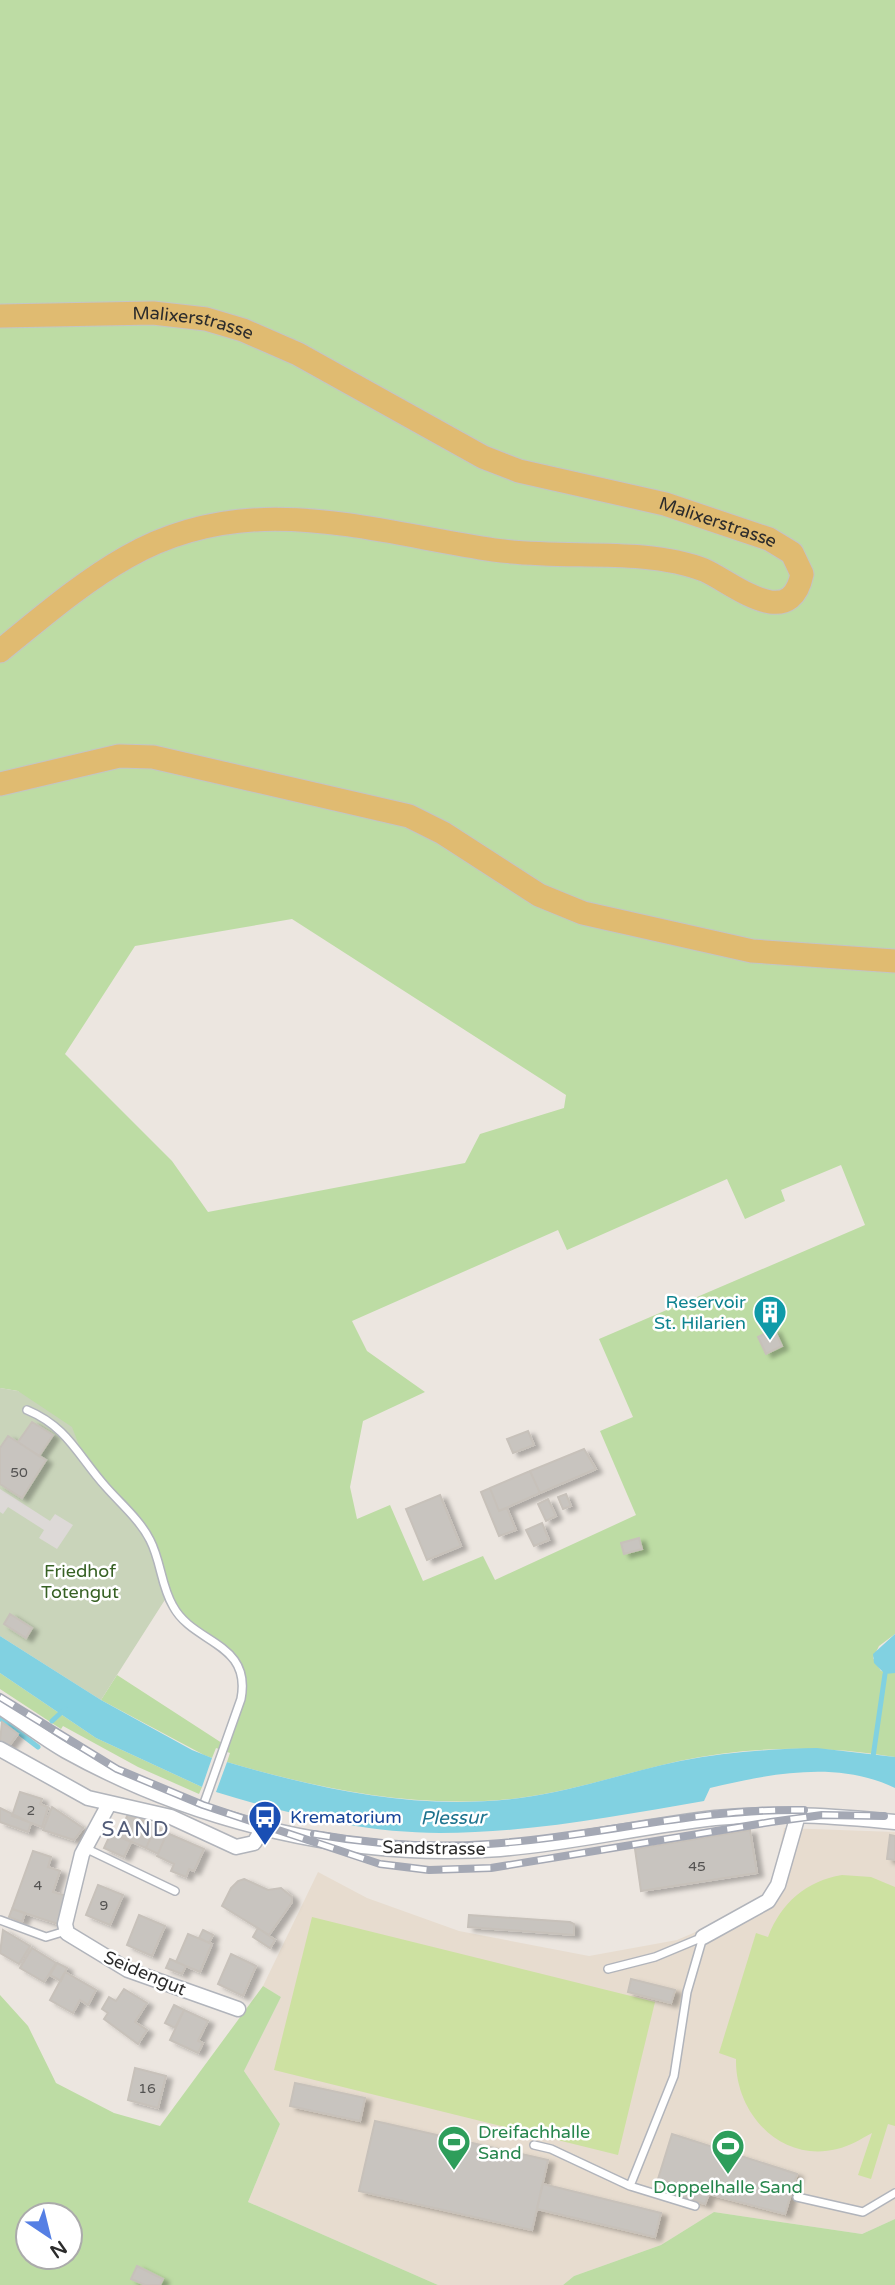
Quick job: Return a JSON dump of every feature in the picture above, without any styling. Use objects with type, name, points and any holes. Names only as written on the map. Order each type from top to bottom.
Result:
[{"type":"main road","name":"Malixerstrasse","points":[[0,316],[161,314],[206,319],[243,330],[298,354],[483,457],[530,473],[665,503],[769,539],[793,553],[802,574],[797,588],[788,598],[767,602],[702,569],[660,559],[530,554],[330,521],[290,517],[249,519],[185,532],[128,556],[89,581],[0,651]]},
{"type":"main road","points":[[0,784],[120,757],[175,761],[408,816],[443,833],[538,895],[583,913],[752,951],[895,961]]},
{"type":"street","name":"Sandstrasse","points":[[0,1706],[71,1754],[204,1803],[263,1828],[349,1844],[466,1850],[531,1846],[716,1818],[798,1815],[895,1822]]},
{"type":"street","points":[[0,1749],[78,1793],[109,1804],[171,1816],[239,1847],[256,1842],[263,1828]]},
{"type":"street","points":[[66,1931],[75,1875],[85,1848],[109,1804]]},
{"type":"street","points":[[703,1937],[768,1901],[778,1885],[798,1815]]},
{"type":"street","name":"Seidengut","points":[[66,1931],[121,1966],[238,2009]]},
{"type":"lane","points":[[26,1410],[54,1424],[82,1453],[99,1479],[150,1539],[173,1608],[234,1658],[241,1672],[243,1692],[204,1803]]},
{"type":"lane","points":[[85,1848],[176,1891]]},
{"type":"lane","points":[[0,1920],[46,1937],[66,1931]]},
{"type":"lane","points":[[608,1969],[655,1957],[703,1937]]},
{"type":"lane","points":[[630,2186],[674,2076],[687,1992],[703,1937]]},
{"type":"lane","points":[[534,2145],[551,2149],[630,2186],[695,2206]]},
{"type":"lane","points":[[797,2197],[863,2212],[895,2193]]},
{"type":"shaded area","points":[[0,1489],[50,1521],[55,1514],[73,1525],[57,1549],[39,1538],[44,1530],[8,1507],[3,1514],[0,1512]]},
{"type":"shaded area","points":[[784,1828],[895,1832],[895,2219],[862,2234],[714,2212],[661,2245],[574,2276],[563,2285],[438,2285],[248,2202],[280,2124],[244,2071],[281,1997],[263,1986],[318,1872],[367,1898],[459,1931],[589,1956],[677,1940],[712,1925],[771,1890]]},
{"type":"green space","points":[[0,0],[895,0],[895,1634],[879,1646],[873,1658],[881,1671],[895,1673],[895,1757],[814,1749],[733,1752],[679,1761],[539,1795],[482,1801],[445,1801],[372,1795],[299,1781],[227,1762],[230,1753],[216,1748],[212,1758],[204,1755],[101,1700],[117,1675],[225,1745],[242,1692],[238,1664],[181,1617],[18,1391],[0,1388]],"holes":[[[292,919],[566,1095],[564,1108],[480,1134],[465,1163],[208,1212],[172,1161],[65,1054],[135,946]],[[841,1165],[865,1225],[599,1339],[633,1417],[600,1431],[636,1515],[495,1580],[483,1556],[423,1581],[390,1505],[357,1519],[350,1487],[363,1421],[425,1392],[367,1351],[352,1321],[558,1230],[567,1250],[727,1179],[745,1219],[785,1201],[781,1190]]]},
{"type":"green space","name":"Friedhof Totengut","points":[[0,1388],[18,1391],[72,1427],[82,1453],[145,1531],[168,1595],[101,1700],[0,1636]]},
{"type":"green space","points":[[0,1673],[96,1738],[202,1787],[199,1794],[138,1767],[63,1726],[61,1729],[0,1689]]},
{"type":"green space","points":[[842,1875],[871,1877],[895,1887],[895,2126],[888,2124],[871,2179],[858,2175],[872,2133],[842,2148],[816,2151],[797,2148],[780,2141],[765,2130],[752,2115],[743,2098],[736,2059],[719,2053],[756,1933],[768,1937],[780,1914],[796,1896],[817,1882]]},
{"type":"green space","points":[[312,1917],[655,2002],[618,2155],[274,2070]]},
{"type":"green space","points":[[263,1986],[281,1997],[244,2071],[280,2124],[248,2202],[438,2285],[0,2285],[0,1995],[28,2026],[56,2083],[114,2113],[160,2126]]},
{"type":"green space","points":[[714,2212],[862,2234],[895,2219],[895,2285],[563,2285],[574,2276],[661,2245]]},
{"type":"water","points":[[895,1634],[895,1673],[885,1674],[874,1663],[873,1654]]},
{"type":"water","points":[[0,1636],[101,1700],[192,1750],[212,1758],[202,1787],[96,1738],[0,1673]]},
{"type":"water","name":"Plessur","points":[[817,1748],[895,1757],[895,1788],[850,1774],[780,1774],[710,1788],[704,1801],[671,1807],[540,1827],[440,1833],[383,1830],[326,1821],[216,1792],[227,1762],[335,1789],[408,1800],[445,1802],[520,1798],[561,1791],[697,1758]]},
{"type":"building","name":"Reservoir St. Hilarien","points":[[774,1329],[782,1346],[766,1354],[758,1337]]},
{"type":"building","points":[[32,1422],[53,1435],[39,1456],[18,1442]]},
{"type":"building","points":[[528,1431],[534,1445],[513,1453],[507,1439]]},
{"type":"building","points":[[8,1436],[46,1460],[22,1498],[0,1484],[0,1448]]},
{"type":"building","points":[[584,1449],[596,1469],[540,1493],[530,1471]]},
{"type":"building","points":[[530,1471],[540,1493],[499,1511],[490,1488]]},
{"type":"building","points":[[490,1488],[499,1511],[507,1508],[516,1530],[499,1536],[481,1492]]},
{"type":"building","points":[[566,1494],[571,1506],[563,1509],[558,1497]]},
{"type":"building","points":[[440,1495],[461,1546],[427,1560],[406,1509]]},
{"type":"building","points":[[548,1499],[556,1516],[546,1521],[538,1504]]},
{"type":"building","points":[[542,1523],[549,1540],[534,1546],[526,1530]]},
{"type":"building","points":[[639,1538],[642,1549],[624,1554],[621,1543]]},
{"type":"building","points":[[10,1614],[32,1628],[26,1638],[4,1624]]},
{"type":"building","points":[[2,1722],[18,1734],[8,1747],[0,1741]]},
{"type":"building","points":[[20,1792],[42,1799],[40,1804],[48,1807],[42,1827],[12,1816]]},
{"type":"building","points":[[52,1807],[83,1828],[74,1840],[43,1830]]},
{"type":"building","points":[[0,1808],[31,1823],[28,1832],[0,1822]]},
{"type":"building","points":[[128,1814],[156,1826],[146,1848],[118,1836]]},
{"type":"building","points":[[155,1828],[167,1833],[158,1854],[146,1848]]},
{"type":"building","points":[[750,1830],[757,1873],[641,1891],[635,1849]]},
{"type":"building","points":[[111,1833],[131,1842],[124,1857],[104,1848]]},
{"type":"building","points":[[167,1833],[204,1849],[194,1871],[189,1869],[186,1877],[171,1871],[174,1864],[157,1856]]},
{"type":"building","points":[[890,1835],[895,1836],[895,1860],[887,1859]]},
{"type":"building","points":[[33,1851],[51,1857],[48,1867],[60,1871],[53,1892],[67,1896],[58,1924],[12,1909]]},
{"type":"building","points":[[244,1879],[268,1890],[281,1888],[292,1897],[292,1902],[269,1935],[222,1906],[231,1888]]},
{"type":"building","points":[[98,1885],[123,1895],[110,1925],[86,1915]]},
{"type":"building","points":[[12,1909],[25,1913],[22,1922],[9,1917]]},
{"type":"building","points":[[139,1915],[165,1926],[152,1956],[127,1945]]},
{"type":"building","points":[[469,1915],[570,1922],[574,1924],[574,1935],[468,1927]]},
{"type":"building","points":[[258,1928],[275,1940],[270,1948],[253,1937]]},
{"type":"building","points":[[3,1930],[30,1946],[19,1964],[0,1953]]},
{"type":"building","points":[[203,1930],[213,1935],[209,1943],[199,1938]]},
{"type":"building","points":[[188,1934],[212,1944],[200,1972],[176,1962]]},
{"type":"building","points":[[32,1948],[56,1963],[44,1982],[20,1968]]},
{"type":"building","points":[[231,1954],[256,1966],[243,1996],[218,1984]]},
{"type":"building","points":[[170,1959],[186,1966],[182,1974],[166,1968]]},
{"type":"building","points":[[57,1963],[67,1968],[61,1981],[50,1975]]},
{"type":"building","points":[[65,1972],[96,1990],[88,2005],[80,2000],[73,2013],[50,2000]]},
{"type":"building","points":[[631,1979],[675,1990],[671,2003],[628,1992]]},
{"type":"building","points":[[124,1989],[147,2003],[135,2022],[147,2030],[138,2044],[104,2019],[108,2013],[102,2009],[109,1997],[116,2001]]},
{"type":"building","points":[[174,2005],[184,2010],[175,2028],[165,2023]]},
{"type":"building","points":[[184,2010],[208,2021],[198,2041],[203,2043],[198,2053],[170,2040]]},
{"type":"building","points":[[135,2068],[166,2076],[158,2108],[128,2100]]},
{"type":"building","points":[[295,2083],[365,2098],[360,2121],[290,2106]]},
{"type":"building","name":"Dreifachhalle Sand","points":[[375,2121],[548,2160],[532,2230],[359,2191]]},
{"type":"building","name":"Doppelhalle Sand","points":[[672,2134],[797,2174],[785,2214],[709,2194],[705,2204],[666,2192],[669,2182],[658,2179]]},
{"type":"building","points":[[543,2184],[661,2213],[655,2237],[537,2209]]},
{"type":"building","points":[[137,2266],[163,2279],[160,2285],[145,2285],[131,2279]]},
{"type":"waterway","points":[[873,1757],[885,1674]]},
{"type":"waterway","points":[[52,1721],[65,1709]]},
{"type":"waterway","points":[[0,1718],[38,1747]]},
{"type":"railway","points":[[0,1697],[117,1769],[203,1805],[380,1864],[429,1870],[491,1868],[822,1815],[884,1816]]},
{"type":"railway","points":[[314,1834],[401,1844],[488,1844],[724,1813],[804,1810]]},
{"type":"place","name":"Reservoir St. Hilarien","points":[[770,1342]]},
{"type":"place","name":"Krematorium","points":[[265,1847]]},
{"type":"place","name":"Dreifachhalle Sand","points":[[454,2172]]},
{"type":"place","name":"Doppelhalle Sand","points":[[728,2176]]},
{"type":"district","name":"SAND","points":[[136,1829]]}]
